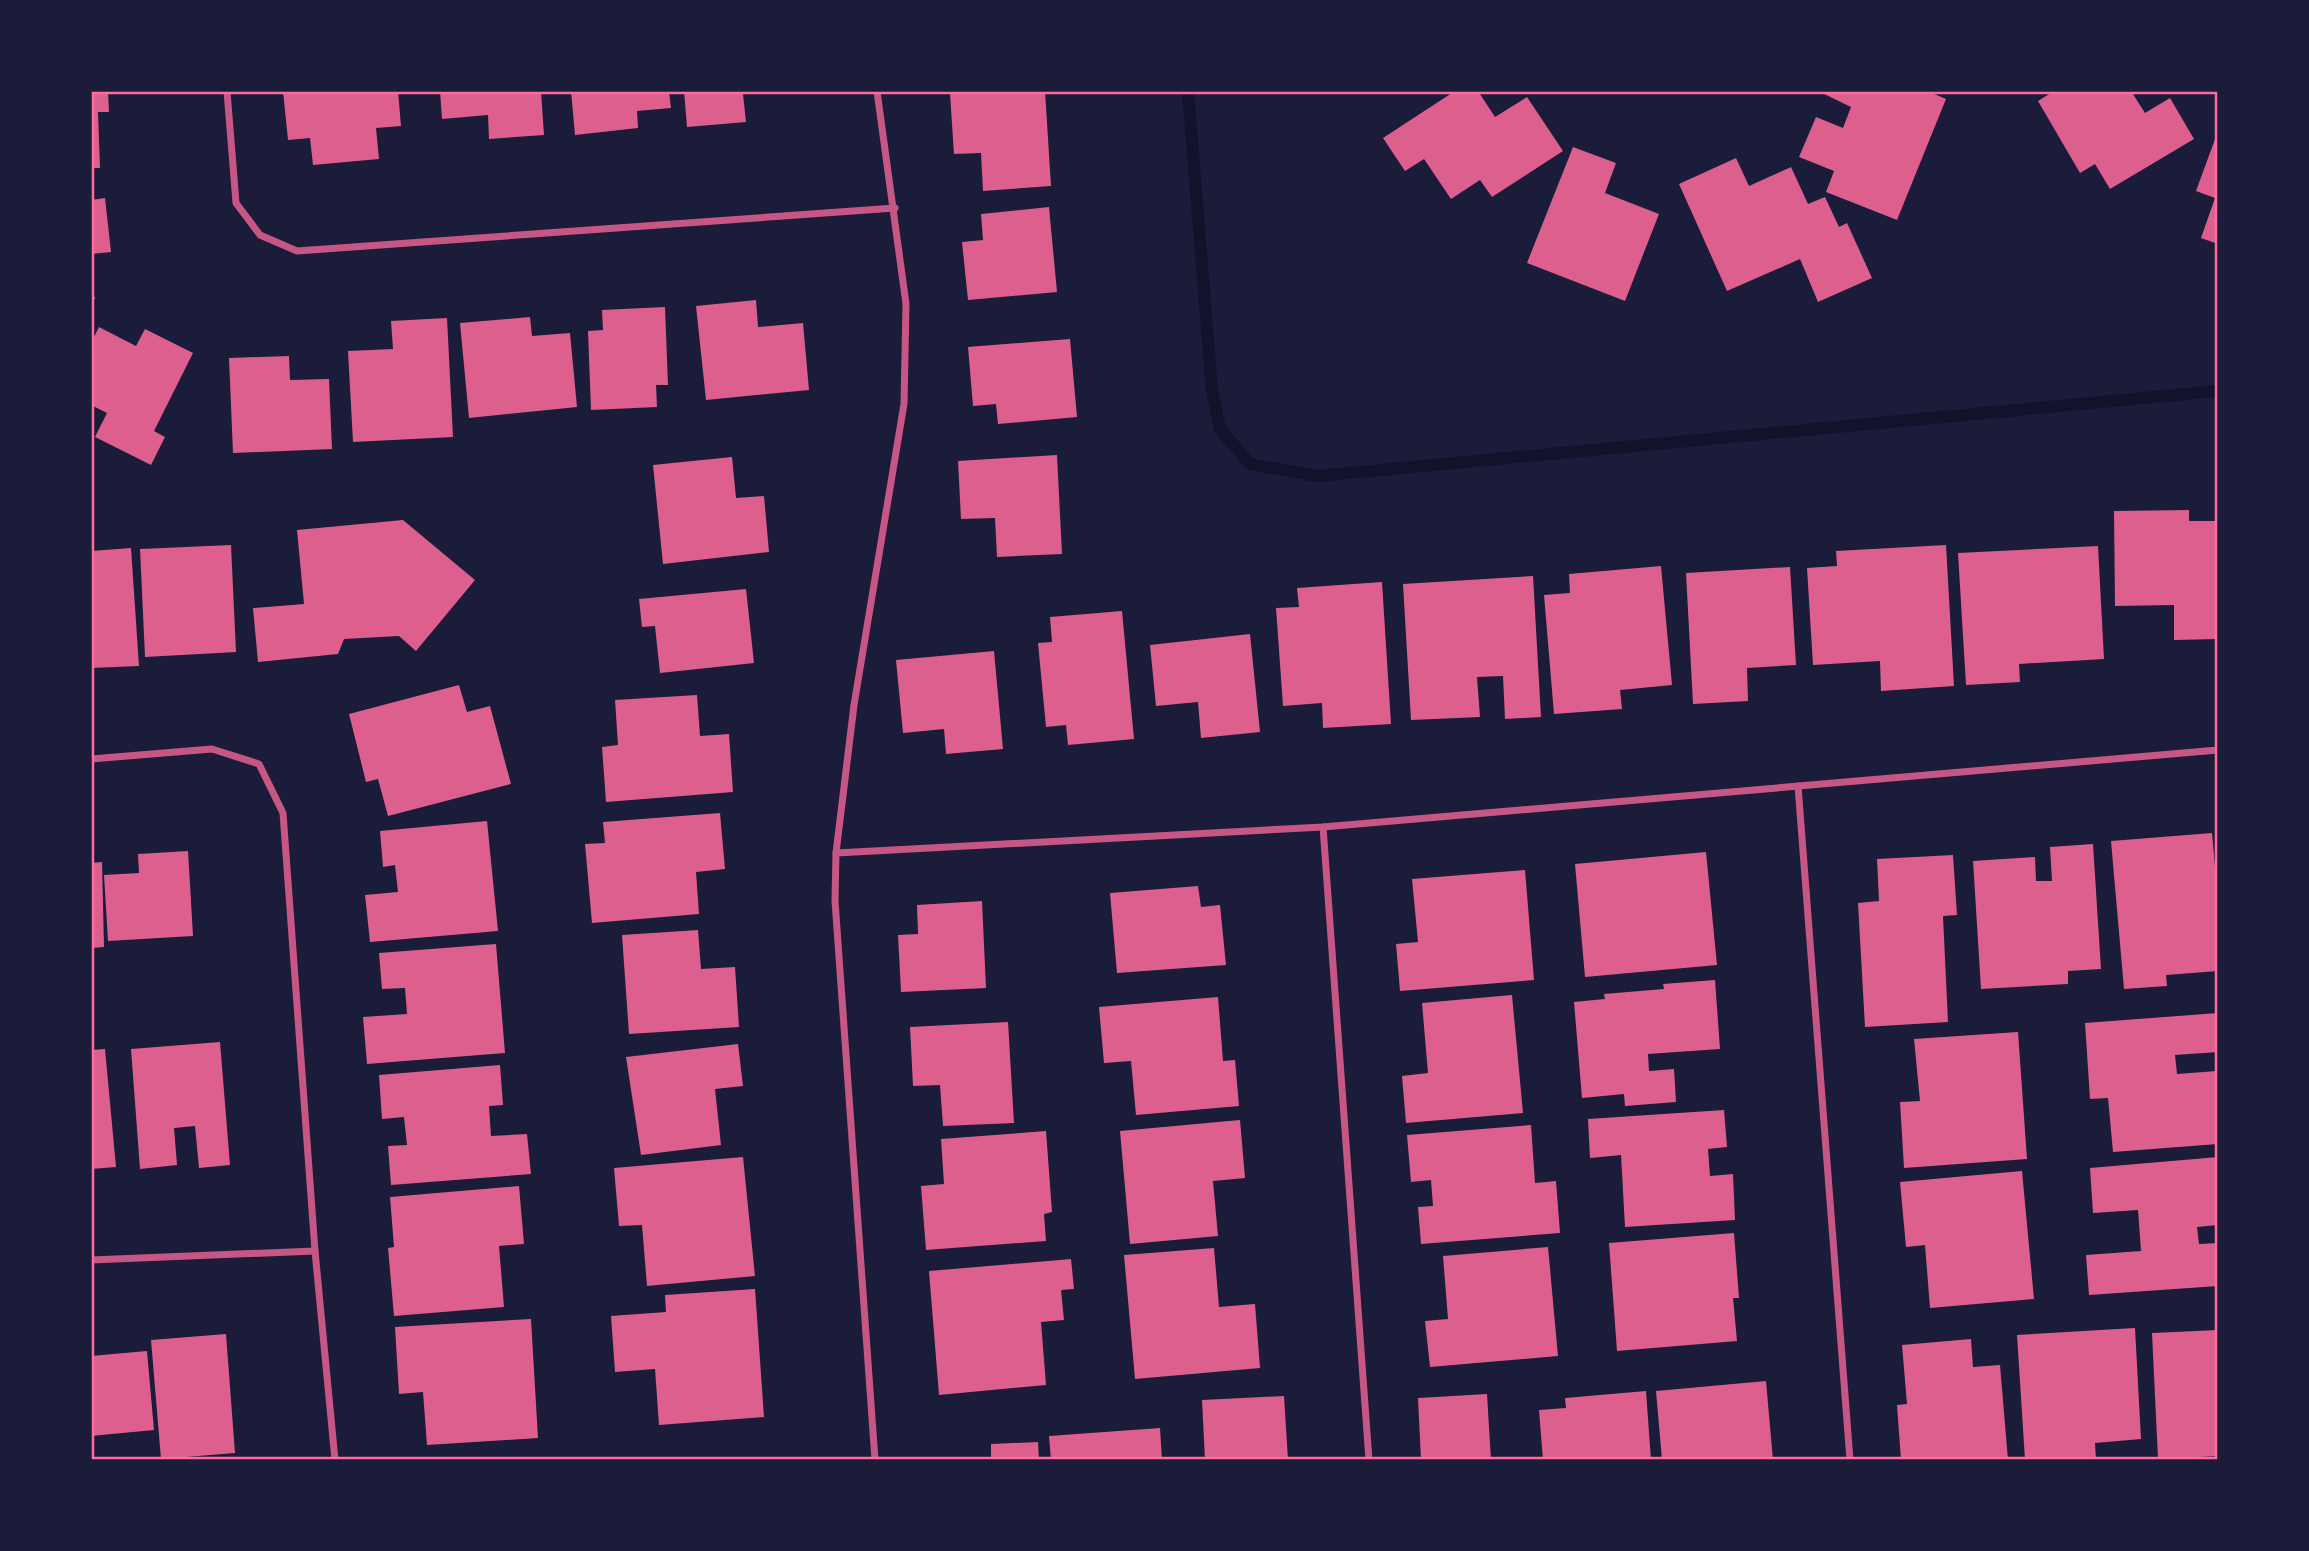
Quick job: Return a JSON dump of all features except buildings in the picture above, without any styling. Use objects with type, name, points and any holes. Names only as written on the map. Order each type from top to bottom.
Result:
[{"type":"street","points":[[227,91],[236,203],[260,235],[298,251],[895,208]]},
{"type":"street","points":[[875,1460],[836,915],[836,853],[854,705],[904,404],[906,304],[877,91]]},
{"type":"street","points":[[91,759],[212,749],[259,764],[283,813],[315,1251],[335,1460]]},
{"type":"street","points":[[836,853],[1323,827],[2218,750]]},
{"type":"street","points":[[1798,786],[1850,1460]]},
{"type":"street","points":[[1323,827],[1369,1460]]},
{"type":"street","points":[[91,1260],[315,1251]]},
{"type":"waterway","points":[[1188,91],[1212,391],[1220,429],[1250,464],[1317,476],[2218,391]]}]
